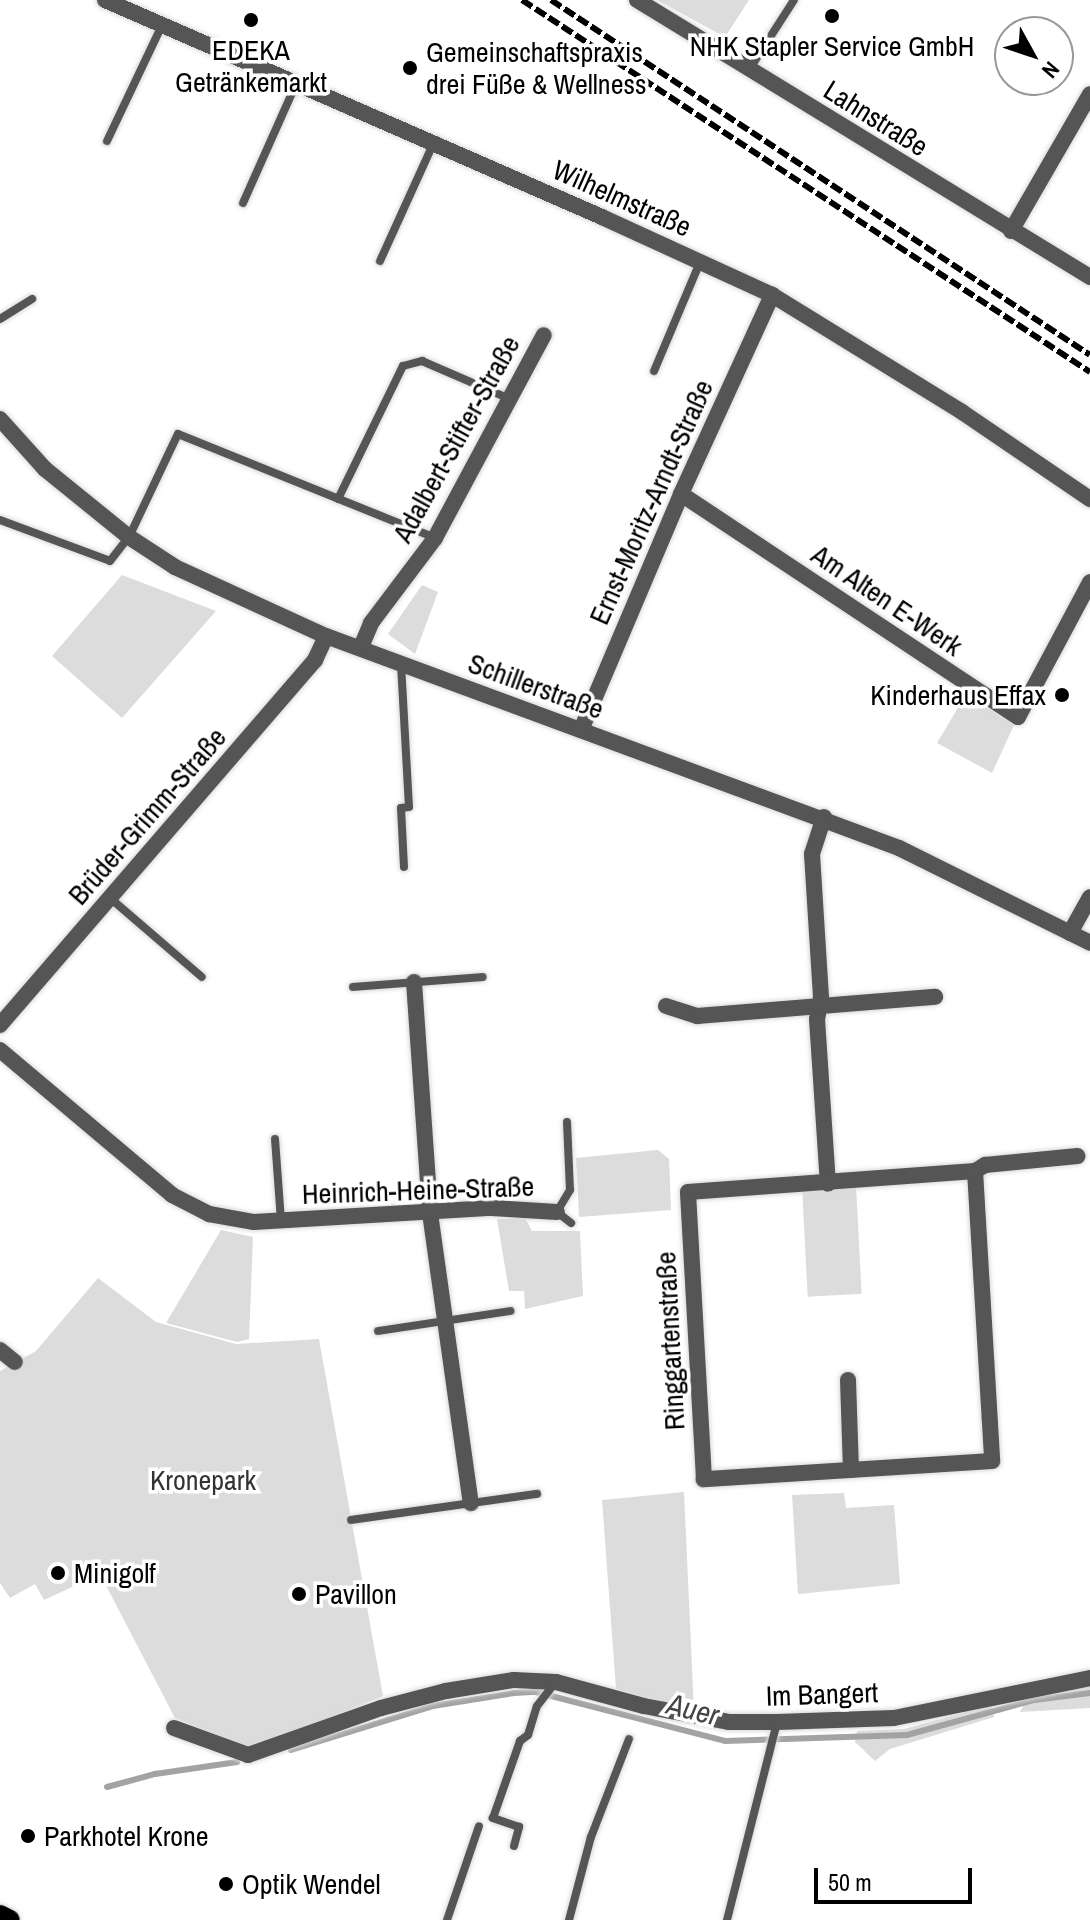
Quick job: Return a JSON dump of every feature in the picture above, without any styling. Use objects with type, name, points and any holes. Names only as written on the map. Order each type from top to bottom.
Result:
[{"type":"main road","points":[[0,1915],[10,1920]]},
{"type":"street","name":"Wilhelmstraße","points":[[105,0],[772,295],[962,412],[1090,499]]},
{"type":"street","name":"Lahnstraße","points":[[637,0],[1090,277]]},
{"type":"street","points":[[1011,231],[1090,94]]},
{"type":"street","name":"Ernst-Moritz-Arndt-Straße","points":[[581,730],[681,494],[772,295]]},
{"type":"street","name":"Adalbert-Stifter-Straße","points":[[361,647],[371,623],[435,538],[544,335]]},
{"type":"street","name":"Schillerstraße","points":[[0,419],[45,469],[129,537],[175,567],[326,636],[824,817],[899,848],[1090,943]]},
{"type":"street","name":"Am Alten E-Werk","points":[[681,494],[1018,717],[1090,582]]},
{"type":"street","name":"Brüder-Grimm-Straße","points":[[0,1025],[315,660],[326,636]]},
{"type":"street","points":[[824,817],[812,854],[817,1019],[828,1184]]},
{"type":"street","points":[[1070,933],[1090,897]]},
{"type":"street","points":[[414,982],[430,1213],[471,1503]]},
{"type":"street","points":[[666,1006],[697,1016],[935,997]]},
{"type":"street","name":"Heinrich-Heine-Straße","points":[[0,1050],[191,1208],[231,1221],[281,1221],[492,1208],[557,1212]]},
{"type":"street","name":"Ringgartenstraße","points":[[975,1171],[992,1461],[704,1479],[688,1192],[975,1171],[985,1165],[1078,1156]]},
{"type":"street","points":[[0,1350],[15,1362]]},
{"type":"street","points":[[848,1380],[851,1470]]},
{"type":"street","name":"Im Bangert","points":[[174,1728],[248,1755],[365,1713],[446,1691],[514,1680],[549,1691],[776,1728],[894,1718],[1090,1678]]},
{"type":"lane","points":[[748,70],[794,0]]},
{"type":"lane","points":[[107,141],[162,24]]},
{"type":"lane","points":[[243,203],[296,84]]},
{"type":"lane","points":[[380,261],[433,143]]},
{"type":"lane","points":[[654,371],[701,261]]},
{"type":"lane","points":[[0,319],[32,299]]},
{"type":"lane","points":[[338,499],[403,366],[422,361],[511,399]]},
{"type":"lane","points":[[0,520],[110,561],[129,537],[178,434],[435,538]]},
{"type":"lane","points":[[401,663],[409,807],[401,808],[404,867]]},
{"type":"lane","points":[[110,898],[202,977]]},
{"type":"lane","points":[[353,987],[483,977]]},
{"type":"lane","name":"Heinrich-Heine-Straße","points":[[567,1122],[570,1190],[557,1212],[571,1223]]},
{"type":"lane","name":"Heinrich-Heine-Straße","points":[[275,1139],[281,1221]]},
{"type":"lane","points":[[378,1331],[510,1311]]},
{"type":"lane","points":[[351,1520],[537,1494]]},
{"type":"lane","points":[[514,1846],[519,1827],[493,1818],[520,1741],[528,1735],[549,1691]]},
{"type":"lane","points":[[727,1920],[776,1728]]},
{"type":"lane","points":[[569,1920],[591,1837],[629,1739]]},
{"type":"lane","points":[[447,1920],[479,1826]]},
{"type":"green space","points":[[657,0],[749,0],[725,37]]},
{"type":"green space","points":[[122,575],[216,611],[122,718],[52,656]]},
{"type":"green space","points":[[422,585],[438,592],[415,654],[388,634]]},
{"type":"green space","points":[[966,694],[1014,725],[992,773],[937,743]]},
{"type":"green space","points":[[658,1150],[669,1159],[671,1210],[579,1217],[576,1158]]},
{"type":"green space","points":[[856,1186],[862,1294],[808,1297],[802,1189]]},
{"type":"green space","points":[[525,1218],[532,1231],[580,1231],[583,1296],[525,1309],[524,1291],[509,1291],[497,1219]]},
{"type":"green space","points":[[221,1230],[253,1237],[249,1339],[237,1342],[166,1323]]},
{"type":"green space","name":"Kronepark","points":[[98,1278],[156,1322],[236,1344],[319,1339],[383,1696],[252,1749],[175,1718],[100,1574],[44,1600],[35,1584],[10,1598],[0,1583],[0,1371],[36,1351]]},
{"type":"green space","points":[[684,1492],[694,1711],[616,1689],[602,1500]]},
{"type":"green space","points":[[844,1493],[846,1508],[894,1505],[900,1584],[798,1594],[792,1495]]},
{"type":"green space","points":[[1090,1686],[1090,1708],[1020,1712],[1029,1696]]},
{"type":"green space","points":[[991,1705],[994,1717],[890,1749],[875,1761],[855,1742],[857,1731],[904,1729]]},
{"type":"waterway","name":"Auer","points":[[291,1750],[433,1706],[514,1693],[536,1692],[725,1741],[907,1735],[1034,1700],[1090,1693]]},
{"type":"waterway","name":"Auer","points":[[107,1787],[155,1774],[237,1762]]},
{"type":"railway","points":[[522,0],[1090,372]]},
{"type":"railway","points":[[551,0],[1090,355]]},
{"type":"place","name":"NHK Stapler Service GmbH","points":[[832,16]]},
{"type":"place","name":"EDEKA Getränkemarkt","points":[[251,20]]},
{"type":"place","name":"Gemeinschaftspraxis drei Füße & Wellness","points":[[410,68]]},
{"type":"place","name":"Kinderhaus Effax","points":[[1062,695]]},
{"type":"place","name":"Minigolf","points":[[58,1573]]},
{"type":"place","name":"Pavillon","points":[[299,1594]]},
{"type":"place","name":"Parkhotel Krone","points":[[28,1836]]},
{"type":"place","name":"Optik Wendel","points":[[226,1884]]}]
